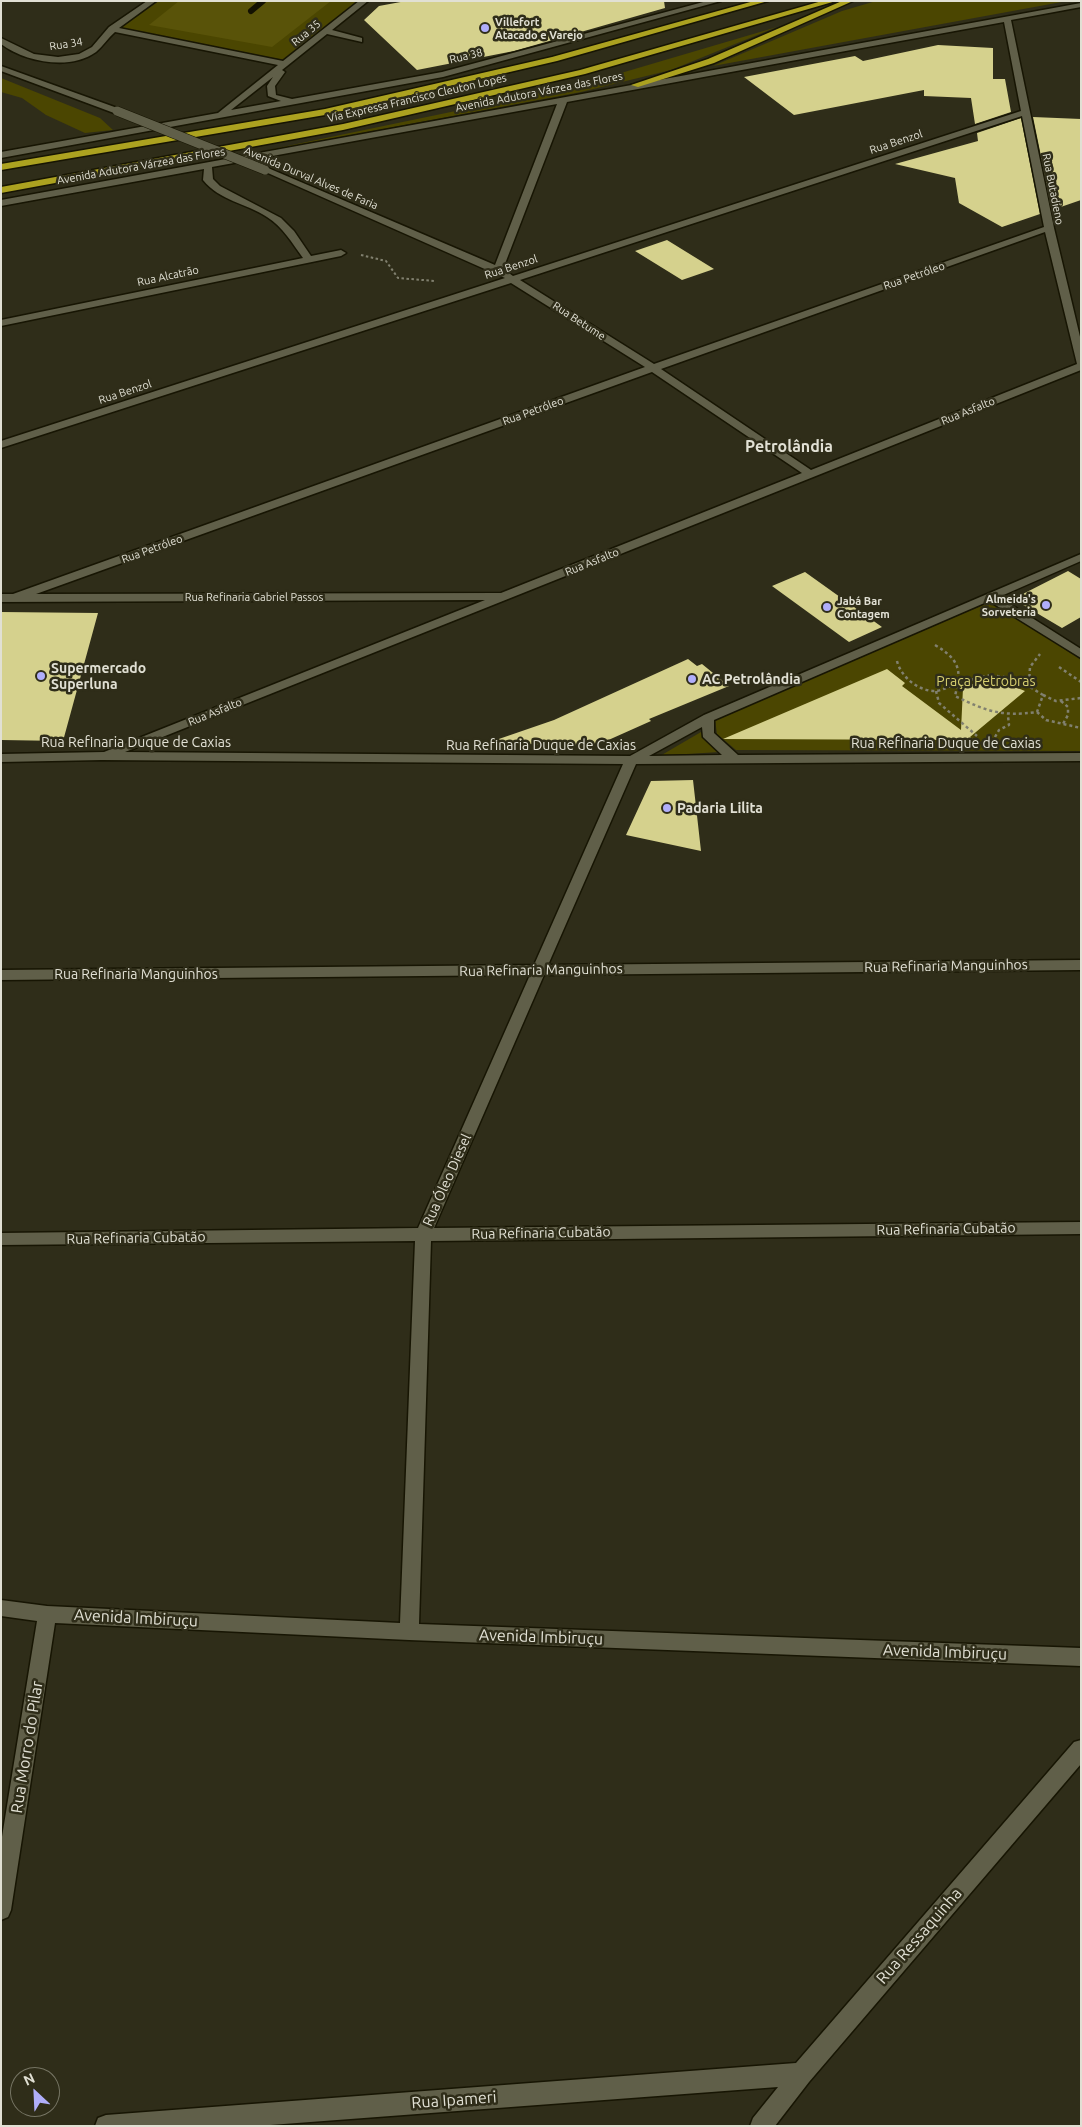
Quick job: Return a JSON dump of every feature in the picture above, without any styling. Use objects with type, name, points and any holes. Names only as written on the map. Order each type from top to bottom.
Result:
[{"type":"highway","name":"Via Expressa Francisco Cleuton Lopes","points":[[1,167],[325,112],[554,59],[764,1]]},
{"type":"highway","name":"Via Expressa Francisco Cleuton Lopes","points":[[1,190],[343,127],[582,72],[832,1]]},
{"type":"highway","points":[[635,86],[711,61],[849,1]]},
{"type":"street","name":"Rua 34","points":[[1,40],[21,54],[34,58],[69,57],[92,51],[112,29],[152,1]]},
{"type":"street","name":"Rua 35","points":[[218,116],[365,1]]},
{"type":"street","name":"Rua 38","points":[[218,116],[443,74],[717,1]]},
{"type":"street","name":"Avenida Adutora Várzea das Flores","points":[[1,203],[1081,4]]},
{"type":"street","name":"Rua Butadieno","points":[[1007,18],[1049,228],[1081,364]]},
{"type":"street","points":[[112,29],[286,64]]},
{"type":"street","points":[[326,31],[358,40]]},
{"type":"street","name":"Rua 35","points":[[286,64],[271,86],[272,96],[282,100],[300,102]]},
{"type":"street","name":"Avenida Durval Alves de Faria","points":[[1,68],[117,110],[265,170],[498,270]]},
{"type":"street","points":[[498,270],[563,100]]},
{"type":"street","name":"Rua Benzol","points":[[1,445],[1027,112]]},
{"type":"street","points":[[1,154],[218,116]]},
{"type":"street","points":[[208,165],[208,180],[220,193],[277,219],[290,232],[308,260]]},
{"type":"street","name":"Rua Petróleo","points":[[17,598],[652,368],[1049,228]]},
{"type":"street","name":"Rua Alcatrão","points":[[1,324],[341,253]]},
{"type":"street","name":"Rua Betume","points":[[498,270],[652,368],[810,474]]},
{"type":"street","name":"Rua Asfalto","points":[[102,756],[506,596],[1081,364]]},
{"type":"street","points":[[631,760],[708,718],[1081,557]]},
{"type":"street","name":"Rua Refinaria Gabriel Passos","points":[[1,598],[506,596]]},
{"type":"street","points":[[991,597],[1081,654]]},
{"type":"street","points":[[708,718],[708,734],[736,760]]},
{"type":"street","name":"Rua Refinaria Duque de Caxias","points":[[1,758],[102,756],[736,760],[1081,757]]},
{"type":"street","name":"Rua Óleo Diesel","points":[[409,1632],[423,1235],[631,760]]},
{"type":"street","name":"Rua Refinaria Manguinhos","points":[[1,975],[1081,965]]},
{"type":"street","name":"Rua Refinaria Cubatão","points":[[1,1239],[1081,1228]]},
{"type":"street","name":"Avenida Imbiruçu","points":[[1,1608],[47,1614],[409,1632],[1081,1657]]},
{"type":"street","name":"Rua Morro do Pilar","points":[[1,1910],[47,1614]]},
{"type":"street","name":"Rua Ressaquinha","points":[[761,2126],[801,2074],[1081,1749]]},
{"type":"street","name":"Rua Ipameri","points":[[106,2126],[801,2074]]},
{"type":"path","points":[[341,253],[370,255],[386,260],[398,278],[440,280]]},
{"type":"path","points":[[935,645],[954,658],[960,665],[955,696],[978,708],[1008,716],[1037,712],[1046,720],[1081,728]]},
{"type":"path","points":[[1029,683],[1030,667],[1040,654]]},
{"type":"path","points":[[898,661],[898,668],[906,678],[936,691],[993,674],[1013,675],[1029,683],[1048,699],[1061,701],[1081,698]]},
{"type":"path","points":[[936,691],[939,703],[982,740]]},
{"type":"path","points":[[1037,712],[1043,695]]},
{"type":"path","points":[[1061,701],[1068,707],[1062,724]]},
{"type":"path","points":[[996,740],[995,734],[1009,725],[1008,716]]},
{"type":"green space","points":[[159,1],[360,1],[283,60],[120,28]]},
{"type":"green space","points":[[876,1],[1067,1],[713,66],[842,11]]},
{"type":"green space","points":[[777,27],[671,70],[581,92],[244,155],[470,108],[621,73]]},
{"type":"green space","points":[[1,78],[100,118],[113,130],[85,133],[46,115],[22,98],[1,92]]},
{"type":"green space","name":"Praça Petrobras","points":[[992,601],[1081,660],[1081,751],[736,750],[717,734],[715,720]]},
{"type":"green space","points":[[701,732],[718,752],[660,756]]},
{"type":"shaded area","points":[[179,1],[331,1],[272,47],[149,25]]},
{"type":"building","name":"Villefort Atacado e Varejo","points":[[406,1],[664,1],[665,8],[514,51],[417,70],[364,20],[379,6]]},
{"type":"building","points":[[938,45],[993,48],[993,79],[1005,79],[1011,112],[975,124],[971,98],[924,96],[924,90],[794,115],[744,77],[855,56],[863,61]]},
{"type":"building","points":[[1033,117],[1081,119],[1081,200],[1052,210]]},
{"type":"building","points":[[1021,118],[1040,214],[1002,227],[959,203],[955,178],[895,164],[978,141],[977,133]]},
{"type":"building","points":[[667,240],[714,269],[682,280],[635,251]]},
{"type":"building","points":[[1068,571],[1081,579],[1081,617],[1062,628],[1013,599]]},
{"type":"building","name":"Jabá Bar Contagem","points":[[805,572],[882,627],[849,642],[772,586]]},
{"type":"building","name":"Supermercado Superluna","points":[[1,612],[98,613],[63,741],[1,740]]},
{"type":"building","points":[[688,659],[697,666],[702,664],[729,686],[649,719],[651,721],[595,746],[494,743],[493,741],[554,720]]},
{"type":"building","points":[[887,669],[905,683],[902,686],[961,730],[963,688],[985,679],[995,679],[1025,691],[970,737],[974,740],[965,740],[960,744],[961,740],[723,739]]},
{"type":"building","name":"Padaria Lilita","points":[[693,780],[701,851],[626,835],[651,781]]},
{"type":"waterway","points":[[251,11],[263,1]]},
{"type":"place","name":"Villefort Atacado e Varejo","points":[[485,28]]},
{"type":"place","name":"Almeida's Sorveteria","points":[[1046,605]]},
{"type":"place","name":"Jabá Bar Contagem","points":[[827,607]]},
{"type":"place","name":"Supermercado Superluna","points":[[41,676]]},
{"type":"place","name":"AC Petrolândia","points":[[692,679]]},
{"type":"place","name":"Padaria Lilita","points":[[667,808]]},
{"type":"district","name":"Petrolândia","points":[[789,447]]}]
